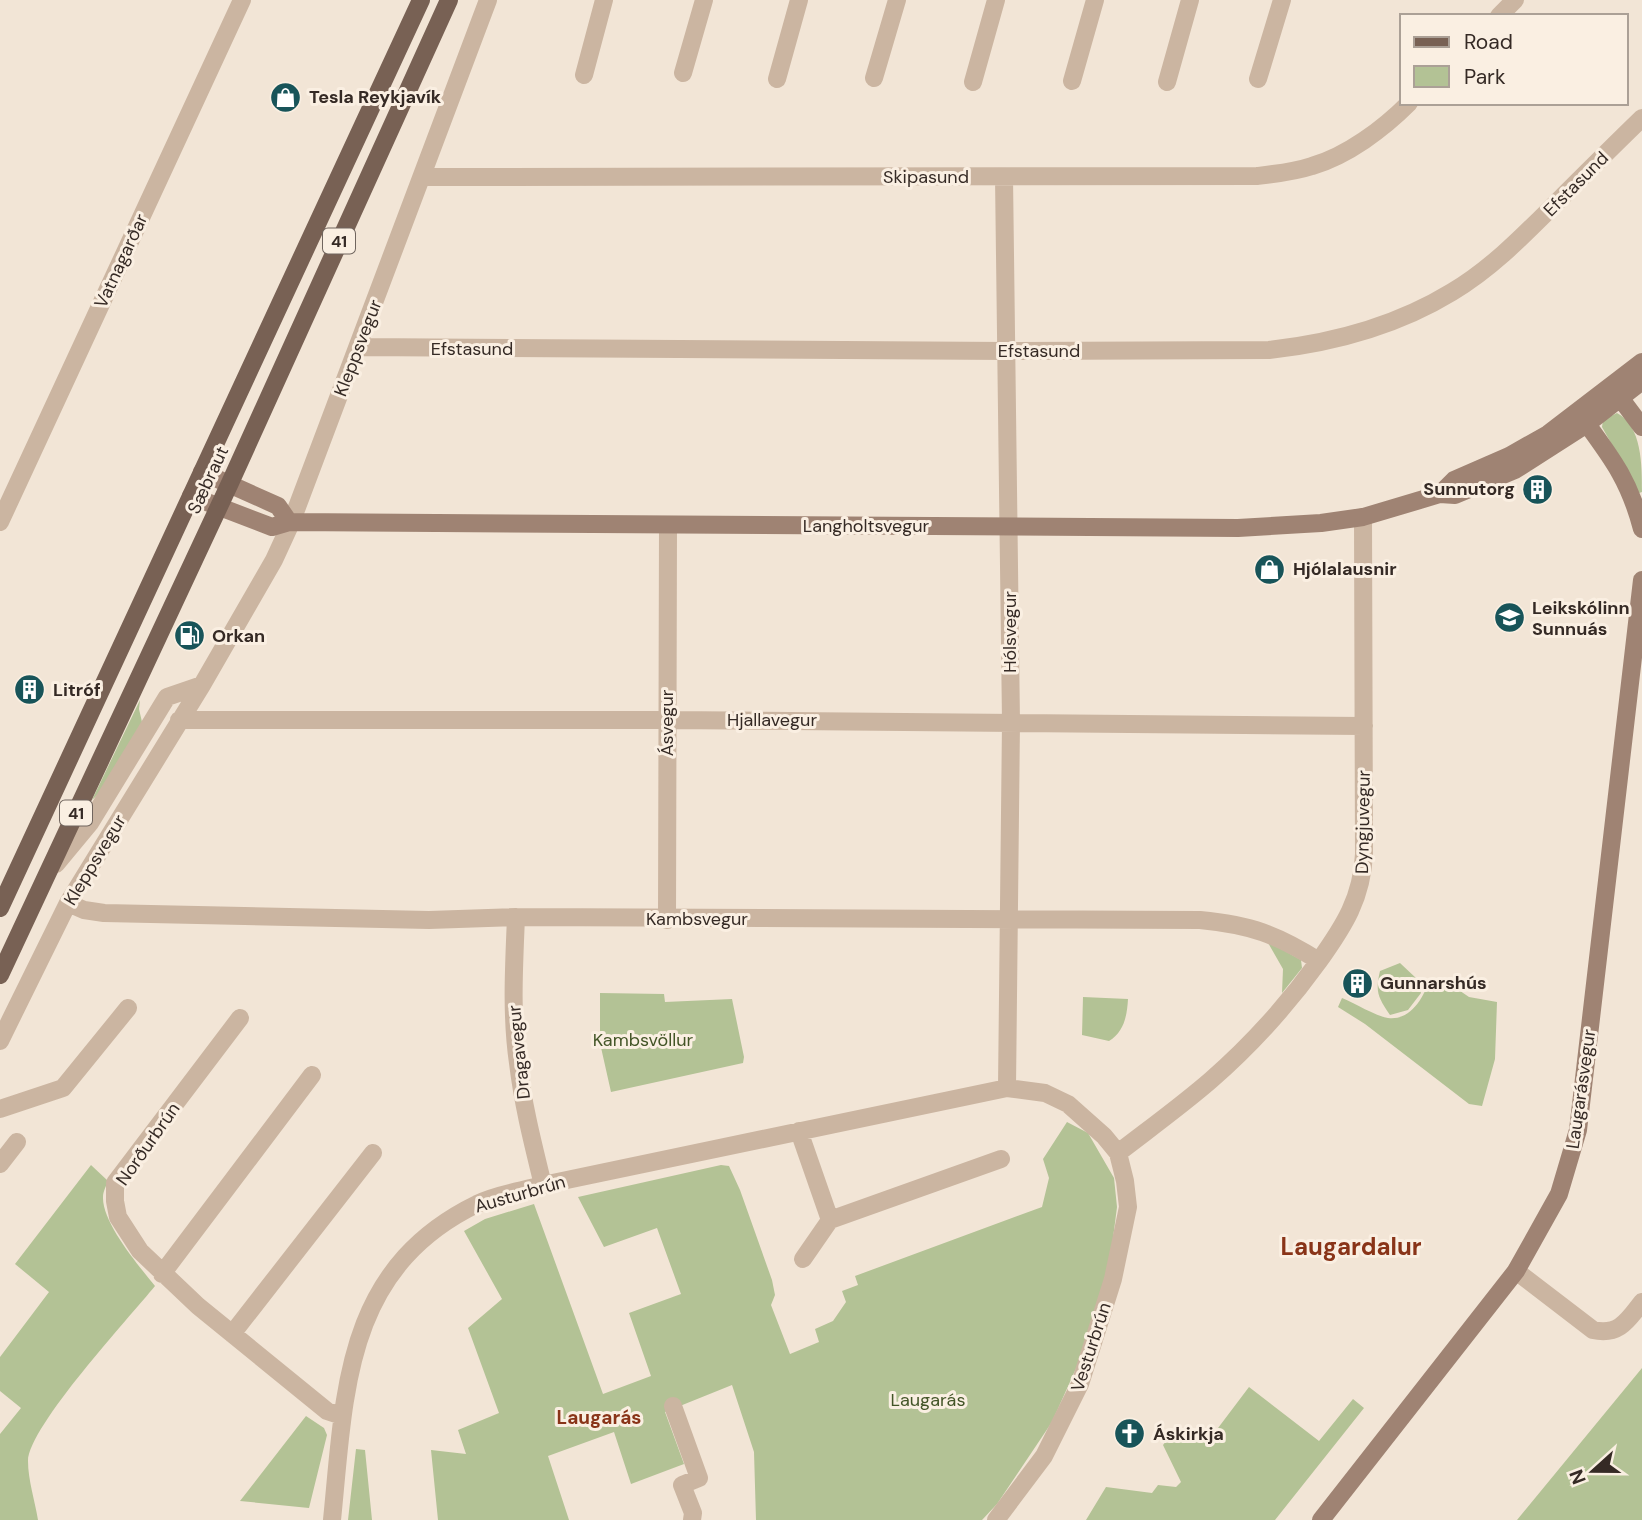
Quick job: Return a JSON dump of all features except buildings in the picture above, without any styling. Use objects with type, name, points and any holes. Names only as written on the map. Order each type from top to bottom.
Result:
[{"type":"main road","name":"Sæbraut","points":[[0,908],[421,0]]},
{"type":"main road","name":"Sæbraut","points":[[0,975],[219,507],[449,0]]},
{"type":"street","name":"Vatnagarðar","points":[[0,522],[242,0]]},
{"type":"street","name":"Kleppsvegur","points":[[0,1041],[68,903],[202,685],[274,560],[423,177],[488,0]]},
{"type":"street","points":[[584,75],[604,0]]},
{"type":"street","points":[[683,73],[704,0]]},
{"type":"street","points":[[777,79],[799,0]]},
{"type":"street","points":[[874,78],[897,0]]},
{"type":"street","points":[[973,82],[996,0]]},
{"type":"street","points":[[1072,81],[1095,0]]},
{"type":"street","points":[[1167,82],[1190,0]]},
{"type":"street","points":[[1258,79],[1282,0]]},
{"type":"street","points":[[1501,14],[1515,0]]},
{"type":"street","name":"Skipasund","points":[[423,177],[1257,176],[1314,166],[1345,151],[1374,132],[1407,105]]},
{"type":"street","name":"Efstasund","points":[[358,347],[1008,351],[1269,350],[1300,347],[1382,324],[1421,309],[1454,291],[1505,253],[1642,118]]},
{"type":"street","name":"Hólsvegur","points":[[1004,177],[1011,722],[1007,1088]]},
{"type":"street","name":"Langholtsvegur","points":[[1616,393],[1642,362]]},
{"type":"street","name":"Langholtsvegur","points":[[191,496],[272,527],[290,523],[1238,528],[1363,517],[1440,494],[1448,483],[1468,482],[1512,463],[1552,440],[1616,393],[1642,381]]},
{"type":"street","points":[[1616,393],[1642,428]]},
{"type":"street","points":[[1583,418],[1627,482],[1642,529]]},
{"type":"street","points":[[202,472],[278,506],[290,523]]},
{"type":"street","name":"Dyngjuvegur","points":[[1118,1153],[1213,1079],[1280,1010],[1339,934],[1357,898],[1363,877],[1363,517]]},
{"type":"street","name":"Ásvegur","points":[[667,919],[668,527]]},
{"type":"street","name":"Laugarásvegur","points":[[1321,1520],[1516,1271],[1559,1194],[1578,1130],[1642,580]]},
{"type":"street","name":"Kleppsvegur","points":[[48,874],[90,823],[167,696],[202,685]]},
{"type":"street","name":"Hjallavegur","points":[[179,720],[667,720],[1364,726]]},
{"type":"street","name":"Kambsvegur","points":[[68,903],[104,914],[429,920],[516,917],[1200,920],[1236,924],[1285,940],[1319,961]]},
{"type":"street","name":"Dragavegur","points":[[516,917],[513,989],[517,1062],[543,1185]]},
{"type":"street","points":[[0,1109],[63,1088],[128,1008]]},
{"type":"street","name":"Norðurbrún","points":[[240,1018],[115,1183],[118,1217],[140,1251],[162,1274],[327,1411],[342,1416]]},
{"type":"street","points":[[162,1274],[312,1075]]},
{"type":"street","name":"Austurbrún","points":[[332,1520],[342,1416],[360,1332],[378,1292],[416,1243],[444,1222],[479,1203],[543,1185],[1007,1088],[1045,1093],[1068,1104],[1104,1136],[1118,1153]]},
{"type":"street","points":[[799,1131],[830,1220]]},
{"type":"street","points":[[0,1164],[17,1142]]},
{"type":"street","points":[[232,1334],[373,1153]]},
{"type":"street","name":"Vesturbrún","points":[[996,1520],[1044,1456],[1080,1384],[1113,1279],[1128,1207],[1118,1153]]},
{"type":"street","points":[[803,1259],[830,1220],[1001,1159]]},
{"type":"street","points":[[1516,1271],[1593,1330],[1605,1333],[1626,1323],[1642,1302]]},
{"type":"street","points":[[673,1406],[699,1478],[682,1485],[693,1513],[692,1520]]},
{"type":"green space","points":[[1617,413],[1631,427],[1639,447],[1642,492],[1639,493],[1602,427],[1603,420]]},
{"type":"green space","points":[[140,700],[142,722],[103,790],[92,800]]},
{"type":"green space","points":[[1267,941],[1301,960],[1302,968],[1282,993],[1283,969]]},
{"type":"green space","points":[[1400,963],[1417,979],[1421,993],[1408,1010],[1390,1015],[1379,994],[1380,971]]},
{"type":"green space","points":[[1429,980],[1447,982],[1469,997],[1497,1002],[1495,1059],[1482,1106],[1469,1104],[1365,1024],[1338,1007],[1342,998],[1383,1017],[1403,1016],[1420,1001]]},
{"type":"green space","name":"Kambsvöllur","points":[[600,993],[664,994],[665,1002],[732,999],[743,1063],[611,1092],[600,1043]]},
{"type":"green space","points":[[1083,997],[1128,999],[1124,1023],[1109,1041],[1082,1035]]},
{"type":"green space","points":[[1067,1122],[1088,1133],[1114,1178],[1117,1207],[1111,1254],[1095,1315],[1078,1364],[1052,1422],[997,1504],[982,1520],[756,1520],[754,1452],[732,1385],[665,1412],[684,1464],[631,1484],[614,1432],[548,1456],[569,1520],[438,1520],[431,1450],[466,1454],[458,1430],[499,1413],[468,1328],[502,1299],[464,1231],[485,1219],[534,1204],[603,1394],[651,1376],[629,1313],[681,1294],[657,1228],[604,1247],[578,1197],[721,1165],[729,1166],[772,1280],[775,1295],[771,1305],[790,1354],[819,1342],[815,1329],[833,1321],[846,1302],[842,1291],[858,1285],[855,1276],[1042,1207],[1049,1178],[1043,1159]]},
{"type":"green space","points":[[91,1165],[108,1181],[103,1195],[108,1219],[131,1256],[155,1286],[62,1399],[33,1445],[28,1468],[38,1520],[0,1520],[0,1434],[21,1408],[0,1391],[0,1357],[49,1292],[15,1264]]},
{"type":"green space","points":[[1642,1368],[1642,1520],[1517,1520]]},
{"type":"green space","points":[[1249,1387],[1319,1441],[1353,1399],[1364,1408],[1275,1520],[1086,1520],[1106,1487],[1152,1493],[1158,1485],[1176,1487],[1181,1482],[1163,1445],[1167,1440],[1196,1440],[1212,1436]]},
{"type":"green space","points":[[306,1416],[324,1428],[327,1435],[309,1508],[240,1501]]},
{"type":"green space","points":[[356,1449],[365,1450],[372,1520],[348,1520]]},
{"type":"place","name":"Tesla Reykjavík","points":[[286,97]]},
{"type":"place","name":"Sunnutorg","points":[[1538,489]]},
{"type":"place","name":"Hjólalausnir","points":[[1270,569]]},
{"type":"place","name":"Leikskólinn Sunnuás","points":[[1509,618]]},
{"type":"place","name":"Orkan","points":[[189,636]]},
{"type":"place","name":"Litróf","points":[[30,690]]},
{"type":"place","name":"Gunnarshús","points":[[1357,983]]},
{"type":"place","name":"Áskirkja","points":[[1130,1434]]},
{"type":"district","name":"Laugardalur","points":[[1351,1247]]},
{"type":"district","name":"Laugarás","points":[[599,1417]]}]
